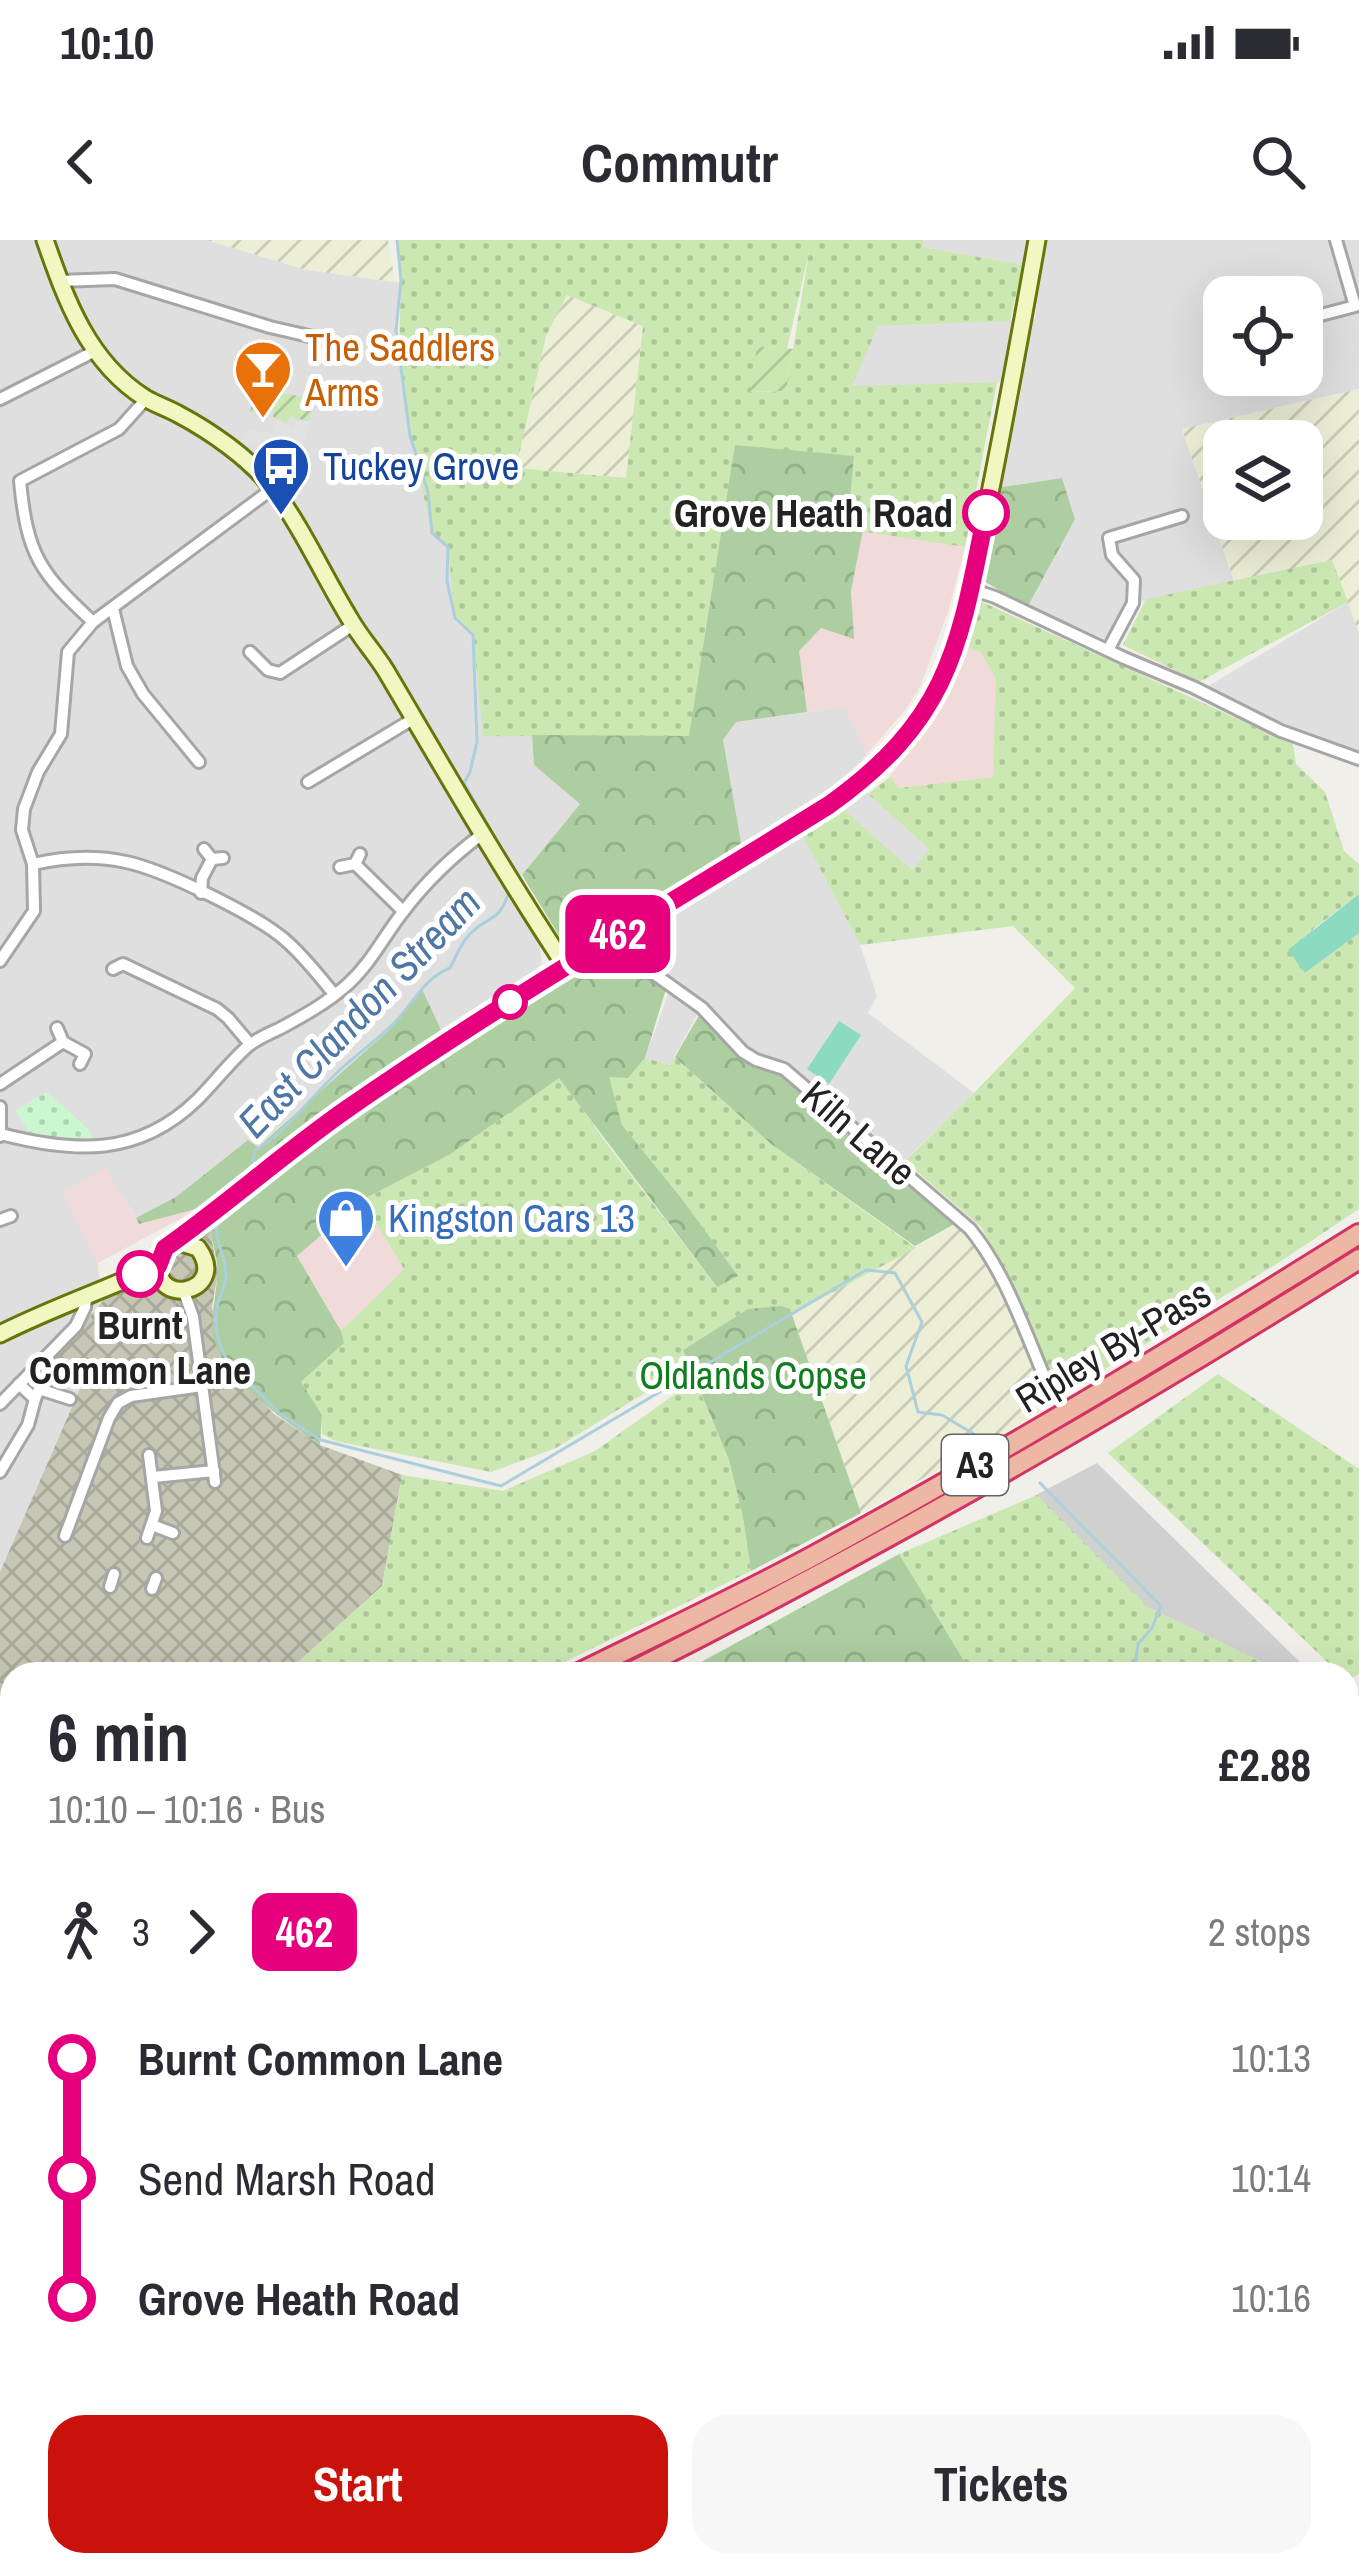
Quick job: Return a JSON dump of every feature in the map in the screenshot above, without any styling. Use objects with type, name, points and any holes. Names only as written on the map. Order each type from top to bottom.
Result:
[{"type":"highway","name":"Ripley By-Pass","points":[[601,1662],[810,1557],[996,1454],[1359,1234]]},
{"type":"highway","name":"Ripley By-Pass","points":[[651,1662],[824,1574],[1010,1471],[1359,1259]]},
{"type":"main road","points":[[45,240],[59,281],[94,351],[146,398],[244,459],[272,488],[566,967]]},
{"type":"main road","points":[[166,1285],[158,1266],[165,1248],[251,1180],[345,1111],[566,967],[829,805],[884,760],[919,720],[944,678],[971,589],[1037,240]]},
{"type":"main road","points":[[113,1286],[190,1289],[206,1272],[202,1253],[212,1212]]},
{"type":"main road","points":[[178,1241],[202,1253]]},
{"type":"main road","points":[[0,1334],[158,1266]]},
{"type":"street","points":[[1323,315],[1357,306],[1336,240]]},
{"type":"street","points":[[59,281],[115,279],[270,328],[326,340]]},
{"type":"street","points":[[0,399],[94,351]]},
{"type":"street","points":[[93,622],[37,563],[20,481],[118,429],[146,398]]},
{"type":"street","points":[[0,961],[34,911],[33,864],[22,830],[38,772],[61,734],[68,652],[93,622],[272,488]]},
{"type":"street","points":[[1108,650],[1133,603],[1134,580],[1112,555],[1108,538],[1182,516]]},
{"type":"street","points":[[971,589],[1281,731],[1359,759]]},
{"type":"street","points":[[113,609],[128,666],[143,694],[199,762]]},
{"type":"street","points":[[250,652],[268,670],[280,673],[353,625]]},
{"type":"street","points":[[308,782],[413,719]]},
{"type":"street","points":[[0,1107],[1,1135],[70,1148],[106,1147],[158,1130],[185,1110],[250,1044],[315,1009],[348,984],[377,952],[403,911],[481,835]]},
{"type":"street","points":[[201,892],[213,855]]},
{"type":"street","points":[[33,864],[94,857],[130,862],[201,892],[284,939],[334,994]]},
{"type":"street","points":[[340,867],[357,859],[403,911]]},
{"type":"street","name":"Kiln Lane","points":[[608,940],[702,1008],[743,1052],[784,1069],[970,1229],[1000,1276],[1047,1383]]},
{"type":"street","points":[[127,951],[118,967],[217,1009],[250,1044]]},
{"type":"street","points":[[57,1028],[63,1042],[85,1054],[80,1064]]},
{"type":"street","points":[[0,1084],[63,1042]]},
{"type":"street","points":[[153,1477],[215,1477],[190,1289]]},
{"type":"street","points":[[0,1404],[81,1318],[87,1294]]},
{"type":"street","points":[[62,1338],[72,1314],[69,1302]]},
{"type":"street","points":[[19,1384],[35,1399]]},
{"type":"street","points":[[65,1536],[118,1403],[130,1396],[202,1386]]},
{"type":"street","points":[[0,1472],[28,1424],[39,1389],[70,1399]]},
{"type":"street","points":[[149,1455],[156,1511],[150,1531],[173,1533]]},
{"type":"shaded area","points":[[0,240],[206,240],[307,270],[401,283],[395,328],[402,388],[432,533],[448,547],[473,635],[484,736],[532,735],[534,765],[580,804],[522,875],[506,884],[539,940],[542,964],[514,987],[442,1032],[422,990],[389,1030],[257,1147],[248,1141],[176,1198],[136,1218],[105,1168],[63,1193],[98,1263],[101,1302],[54,1357],[85,1376],[0,1572]]},
{"type":"shaded area","points":[[206,240],[388,240],[395,282],[307,270]]},
{"type":"shaded area","points":[[923,240],[1359,240],[1359,389],[1222,420],[1203,420],[1203,424],[1182,429],[1203,490],[1203,540],[1220,540],[1234,581],[1128,605],[1108,640],[1028,606],[1075,518],[1062,478],[1002,487],[1021,390],[997,382],[851,387],[878,326],[1035,319],[1041,268],[922,247]]},
{"type":"shaded area","points":[[567,295],[643,326],[626,478],[515,468],[546,336]]},
{"type":"shaded area","points":[[1359,389],[1359,633],[1332,560],[1234,581],[1220,540],[1323,540],[1323,420],[1222,420]]},
{"type":"shaded area","points":[[277,419],[293,428],[299,419],[309,422],[303,449],[263,465],[257,460],[262,452],[259,444],[244,450],[239,446],[247,429],[273,434]]},
{"type":"shaded area","points":[[1203,424],[1203,490],[1182,429]]},
{"type":"shaded area","points":[[863,530],[965,547],[948,612],[920,687],[867,754],[845,707],[807,712],[798,651],[821,628],[853,638],[851,591]]},
{"type":"shaded area","points":[[1348,602],[1359,633],[1359,756],[1205,688]]},
{"type":"shaded area","points":[[964,645],[981,653],[998,681],[993,777],[898,788],[890,777],[925,730]]},
{"type":"shaded area","points":[[845,707],[867,754],[856,768],[868,794],[929,849],[911,871],[828,796],[794,818],[860,945],[877,996],[868,1013],[974,1093],[900,1165],[757,1059],[701,1007],[670,1065],[645,1058],[672,983],[621,946],[744,864],[723,740],[736,722]]},
{"type":"shaded area","points":[[105,1167],[139,1224],[200,1208],[98,1263],[63,1193]]},
{"type":"shaded area","points":[[362,1200],[404,1269],[341,1331],[297,1256]]},
{"type":"shaded area","points":[[959,1223],[990,1261],[1055,1404],[861,1513],[792,1314]]},
{"type":"shaded area","points":[[210,1231],[218,1272],[212,1307],[223,1359],[274,1414],[320,1445],[402,1475],[382,1586],[298,1662],[0,1662],[0,1572],[85,1377],[54,1358],[119,1282],[157,1266]]},
{"type":"shaded area","points":[[1097,1463],[1300,1662],[1262,1662],[1149,1608],[1034,1496]]},
{"type":"green space","points":[[397,240],[923,240],[923,247],[1023,265],[1010,321],[878,326],[852,386],[997,382],[965,547],[847,529],[853,456],[689,737],[483,736],[473,635],[455,618],[448,547],[432,533],[410,436],[399,353]],"holes":[[[809,252],[786,391],[751,392],[757,346],[787,349]],[[567,295],[643,326],[626,478],[516,468],[546,336]]]},
{"type":"green space","points":[[757,346],[793,349],[786,391],[750,392]]},
{"type":"green space","points":[[256,388],[314,399],[309,421],[291,416],[286,423],[273,417],[274,410],[258,406],[256,413],[250,412]]},
{"type":"green space","points":[[735,445],[854,456],[847,529],[863,530],[851,591],[854,639],[821,628],[799,651],[807,712],[736,722],[723,740],[742,848],[572,957],[522,875],[580,804],[534,765],[532,735],[689,736]]},
{"type":"green space","points":[[1062,478],[1075,519],[1028,606],[985,582],[1002,487]]},
{"type":"green space","points":[[1332,560],[1348,602],[1199,682],[1123,645],[1146,599]]},
{"type":"green space","points":[[980,601],[1293,744],[1296,764],[1325,792],[1344,851],[1359,864],[1359,894],[1313,929],[1305,973],[1359,933],[1359,1209],[1059,1397],[982,1228],[905,1161],[1075,988],[1013,926],[860,945],[802,834],[844,810],[912,870],[929,849],[868,794],[890,777],[899,788],[993,777],[996,679],[981,653],[964,645]]},
{"type":"green space","points":[[1359,894],[1359,933],[1305,973],[1288,950]]},
{"type":"green space","points":[[609,947],[666,989],[645,1058],[628,1078],[609,1077],[622,1125],[738,1276],[717,1287],[559,1078],[449,1155],[362,1200],[297,1256],[344,1343],[301,1382],[322,1415],[320,1445],[256,1397],[218,1349],[213,1333],[217,1266],[210,1231],[408,1079]]},
{"type":"green space","points":[[422,989],[442,1032],[348,1095],[234,1187],[200,1208],[139,1224],[136,1218],[176,1197],[248,1140],[258,1147],[389,1030]]},
{"type":"green space","points":[[702,1010],[731,1042],[784,1070],[958,1222],[915,1246],[771,1144],[675,1057]]},
{"type":"green space","points":[[839,1021],[861,1035],[829,1084],[807,1069]]},
{"type":"green space","points":[[675,1057],[771,1144],[916,1248],[792,1314],[790,1309],[748,1309],[683,1350],[689,1366],[556,1448],[491,1472],[335,1441],[322,1434],[322,1415],[301,1382],[343,1344],[341,1331],[404,1269],[362,1200],[449,1155],[560,1077],[716,1286],[737,1276],[622,1125],[608,1076],[628,1078],[645,1058],[670,1065]]},
{"type":"green space","points":[[47,1092],[93,1139],[59,1139],[29,1132],[15,1110]]},
{"type":"green space","name":"Oldlands Copse","points":[[748,1309],[790,1309],[861,1513],[751,1571],[729,1460],[683,1350]]},
{"type":"green space","points":[[1218,1374],[1359,1469],[1359,1662],[1327,1662],[1108,1453]]},
{"type":"green space","points":[[695,1380],[729,1460],[751,1571],[565,1662],[298,1662],[382,1586],[402,1475],[503,1491],[595,1451]]},
{"type":"green space","points":[[1037,1495],[1149,1608],[1262,1662],[965,1662],[899,1554]]},
{"type":"green space","points":[[899,1554],[965,1662],[701,1662]]},
{"type":"waterway","name":"East Clandon Stream","points":[[397,240],[401,280],[396,331],[410,436],[428,492],[432,533],[448,547],[447,581],[455,618],[473,635],[477,742],[464,783],[508,861]]},
{"type":"waterway","name":"East Clandon Stream","points":[[252,1169],[255,1151],[391,1026],[427,983],[450,968],[472,932],[501,909],[510,888]]},
{"type":"waterway","name":"East Clandon Stream","points":[[241,1199],[216,1227],[226,1275],[216,1318],[221,1347],[227,1360],[280,1414],[321,1440],[501,1486],[866,1270],[895,1273],[922,1322],[906,1366],[918,1412],[942,1415],[984,1440]]},
{"type":"waterway","name":"East Clandon Stream","points":[[1040,1483],[1161,1606],[1152,1628],[1138,1644],[1136,1662]]},
{"type":"bus line","name":"462","points":[[140,1274],[158,1266],[165,1248],[345,1111],[489,1015],[829,805],[868,775],[909,734],[944,678],[971,589],[986,513]]},
{"type":"place","name":"The Saddlers Arms","points":[[263,420]]},
{"type":"place","name":"Grove Heath Road","points":[[986,513]]},
{"type":"place","name":"Tuckey Grove","points":[[281,517]]},
{"type":"place","name":"Kingston Cars 13","points":[[346,1269]]},
{"type":"place","name":"Burnt Common Lane","points":[[140,1274]]}]
